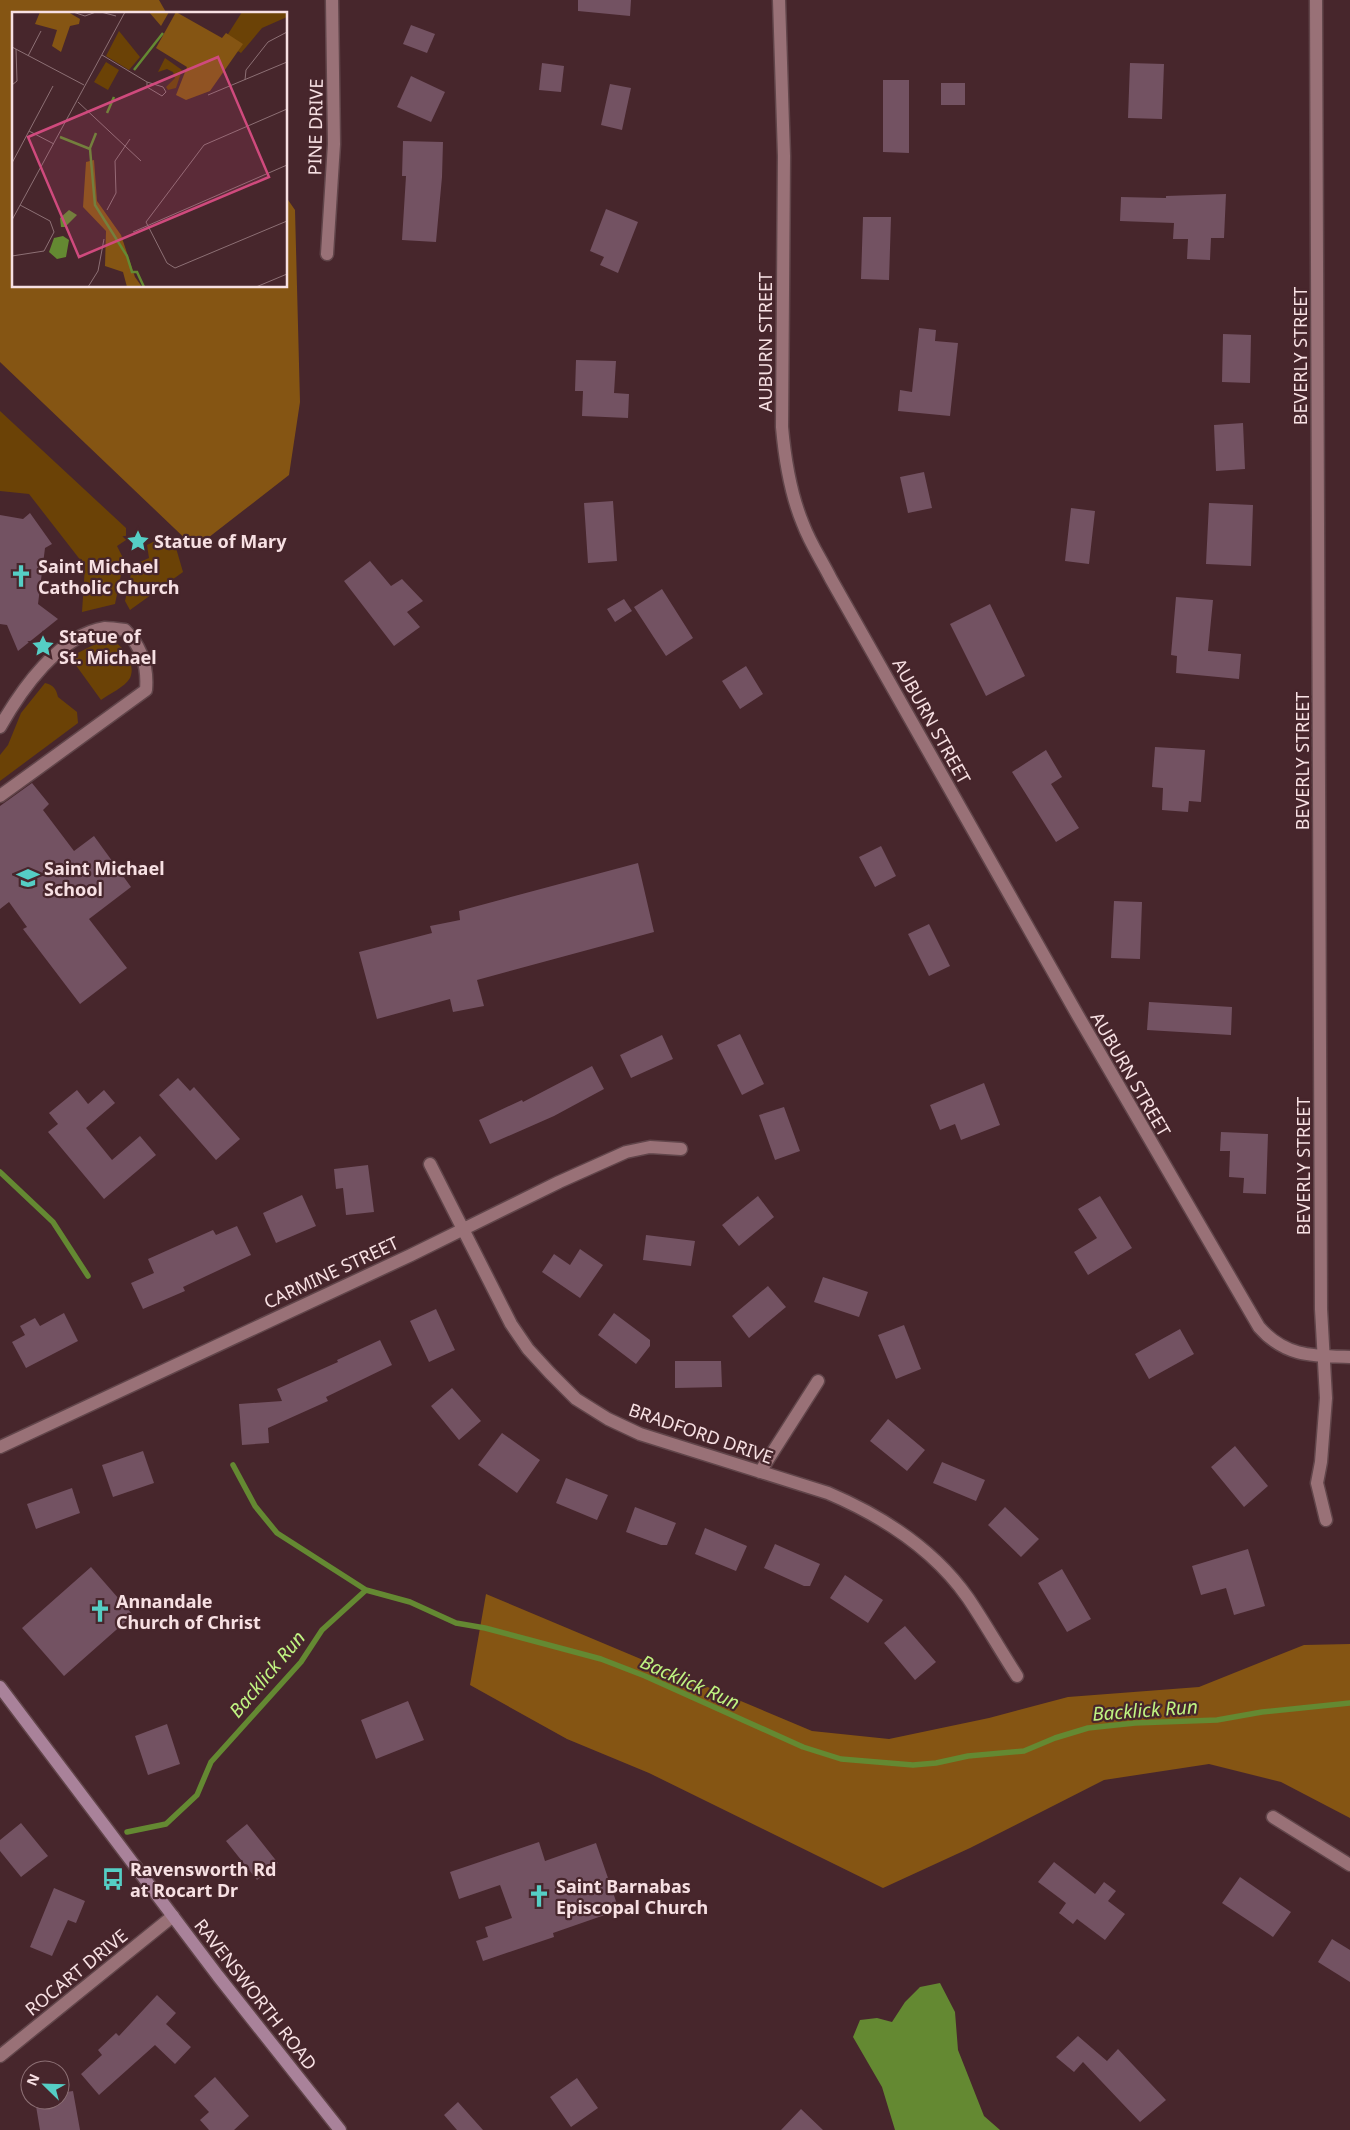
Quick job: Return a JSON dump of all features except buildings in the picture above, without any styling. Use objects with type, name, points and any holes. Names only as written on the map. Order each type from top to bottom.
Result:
[{"type":"main road","name":"RAVENSWORTH ROAD","points":[[0,1687],[173,1916],[340,2130]]},
{"type":"street","name":"PINE DRIVE","points":[[328,254],[334,144],[332,0]]},
{"type":"street","name":"AUBURN STREET","points":[[779,0],[784,156],[782,427],[785,462],[790,485],[803,525],[831,579],[1086,1031],[1259,1327],[1271,1341],[1283,1348],[1323,1356],[1350,1357]]},
{"type":"street","name":"BEVERLY STREET","points":[[1316,0],[1320,1309],[1326,1398],[1321,1462],[1317,1483],[1326,1520]]},
{"type":"street","points":[[0,727],[16,698],[37,672],[54,656],[84,636],[105,628],[125,630],[139,648],[146,666],[146,690],[0,796]]},
{"type":"street","name":"CARMINE STREET","points":[[0,1447],[411,1255],[559,1182],[626,1152],[650,1148],[681,1149]]},
{"type":"street","name":"BRADFORD DRIVE","points":[[430,1164],[511,1324],[528,1349],[576,1399],[608,1419],[640,1434],[828,1493],[886,1521],[917,1544],[944,1569],[967,1597],[1017,1676]]},
{"type":"street","points":[[760,1472],[818,1381]]},
{"type":"street","points":[[1273,1817],[1350,1865]]},
{"type":"street","name":"ROCART DRIVE","points":[[0,2056],[173,1916]]},
{"type":"shaded area","points":[[0,0],[159,0],[166,12],[12,12],[12,288],[288,288],[288,200],[295,210],[300,402],[289,475],[195,548],[0,362]]},
{"type":"shaded area","points":[[0,411],[126,528],[126,540],[117,546],[124,560],[115,604],[82,612],[85,566],[29,494],[0,491]]},
{"type":"shaded area","points":[[153,542],[176,548],[183,572],[130,610],[125,601],[133,565],[149,558],[147,545]]},
{"type":"shaded area","points":[[105,639],[117,643],[122,648],[129,659],[132,672],[130,678],[124,684],[101,700],[70,657]]},
{"type":"shaded area","points":[[45,683],[54,687],[58,697],[77,712],[78,723],[0,781],[0,755],[8,745],[21,713]]},
{"type":"shaded area","points":[[486,1594],[812,1731],[889,1739],[989,1718],[1068,1697],[1199,1687],[1304,1645],[1350,1644],[1350,1818],[1281,1782],[1209,1764],[1104,1780],[970,1848],[883,1888],[649,1773],[567,1739],[470,1685]]},
{"type":"shaded area","points":[[940,1983],[955,2012],[958,2050],[984,2116],[1000,2130],[895,2130],[882,2087],[853,2037],[860,2020],[877,2018],[892,2022],[905,2002],[920,1987]]},
{"type":"waterway","points":[[0,1172],[53,1222],[88,1276]]},
{"type":"waterway","points":[[233,1465],[255,1506],[277,1533],[366,1590]]},
{"type":"waterway","name":"Backlick Run","points":[[127,1832],[166,1824],[197,1795],[211,1762],[301,1662],[322,1630],[366,1590],[410,1602],[456,1623],[485,1628],[601,1659],[645,1676],[803,1747],[841,1759],[913,1765],[936,1763],[968,1756],[1024,1751],[1055,1738],[1088,1728],[1135,1723],[1217,1720],[1262,1712],[1350,1703]]},
{"type":"place","name":"Statue of Mary","points":[[138,541]]},
{"type":"place","name":"Saint Michael Catholic Church","points":[[21,576]]},
{"type":"place","name":"Statue of St. Michael","points":[[43,646]]},
{"type":"place","name":"Saint Michael School","points":[[28,878]]},
{"type":"place","name":"Annandale Church of Christ","points":[[100,1611]]},
{"type":"place","name":"Ravensworth Rd at Rocart Dr","points":[[113,1879]]},
{"type":"place","name":"Saint Barnabas Episcopal Church","points":[[539,1896]]}]
